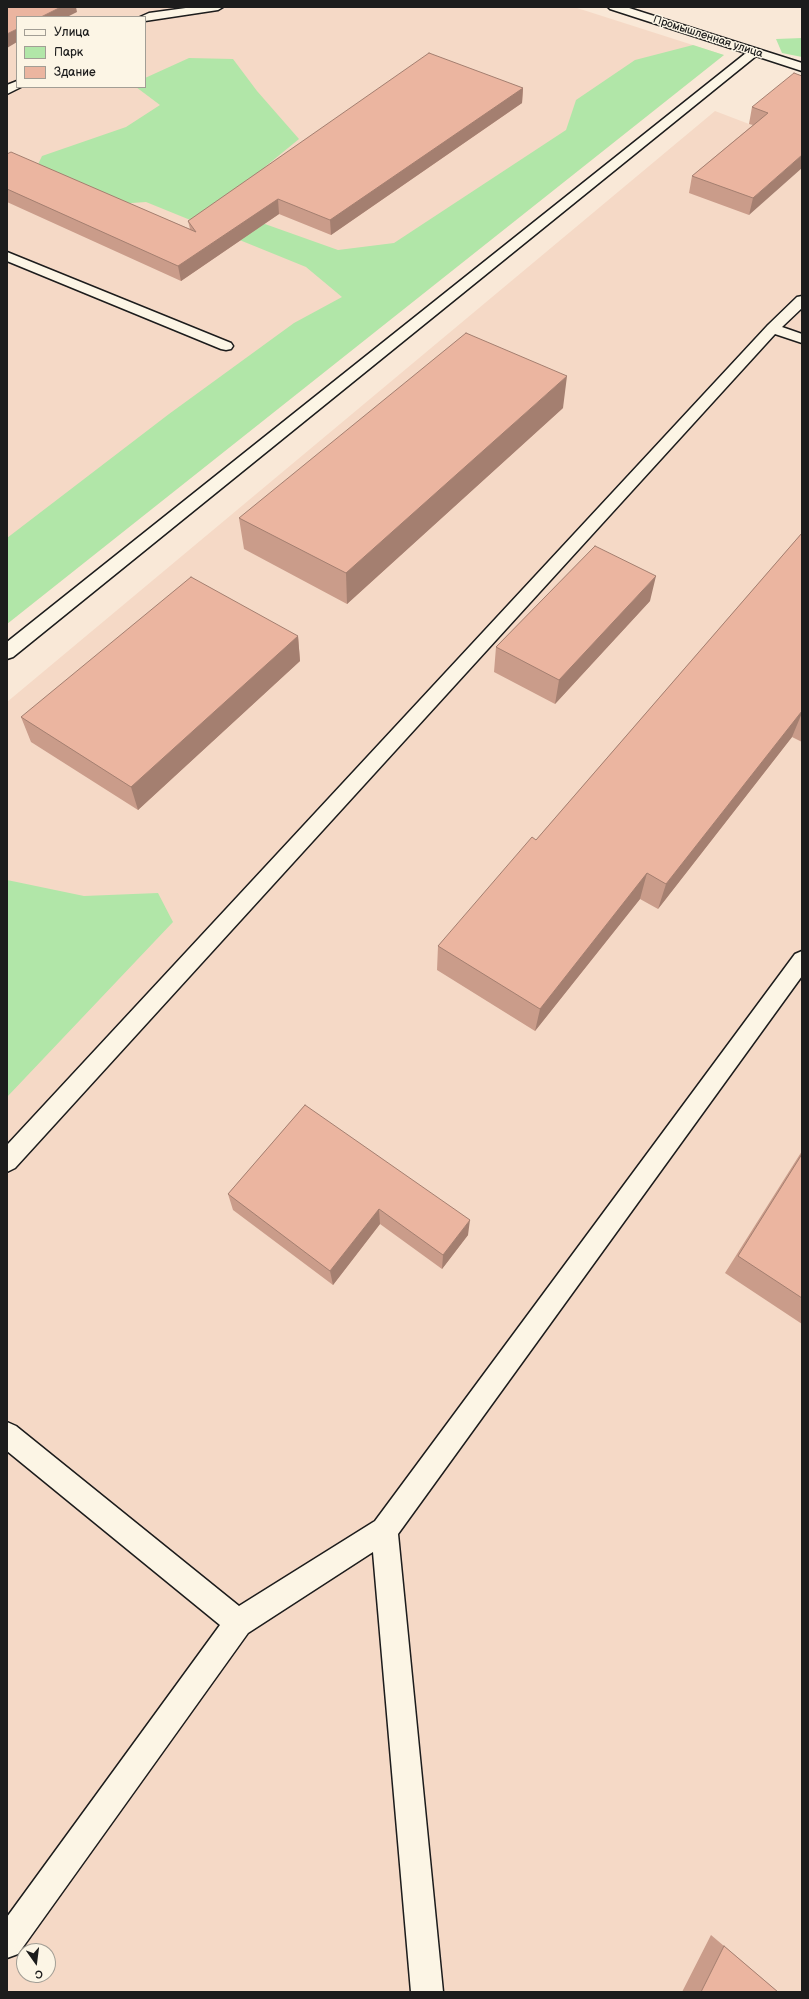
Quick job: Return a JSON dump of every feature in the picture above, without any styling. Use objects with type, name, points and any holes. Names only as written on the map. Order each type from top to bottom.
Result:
[{"type":"street","name":"Промышленная улица","points":[[614,7],[802,67]]},
{"type":"street","points":[[7,652],[754,52]]},
{"type":"lane","points":[[146,18],[218,7]]},
{"type":"lane","points":[[7,90],[16,86]]},
{"type":"lane","points":[[7,256],[226,346]]},
{"type":"lane","points":[[7,1161],[773,328],[802,300]]},
{"type":"lane","points":[[773,328],[802,339]]},
{"type":"lane","points":[[7,1943],[238,1623],[384,1530],[802,960]]},
{"type":"lane","points":[[7,1435],[238,1623]]},
{"type":"lane","points":[[384,1530],[428,1992]]},
{"type":"shaded area","points":[[7,7],[574,7],[724,55],[7,624]]},
{"type":"shaded area","points":[[790,89],[802,93],[802,1992],[7,1992],[7,702],[715,111],[749,124]]},
{"type":"green space","points":[[802,38],[802,57],[782,53],[776,39]]},
{"type":"green space","points":[[693,45],[724,55],[7,624],[7,538],[169,414],[294,323],[342,297],[306,267],[146,202],[102,205],[33,175],[42,156],[126,127],[160,105],[137,88],[146,88],[146,78],[189,58],[233,59],[257,91],[299,139],[266,166],[234,213],[338,250],[394,243],[566,130],[576,100],[635,60]]},
{"type":"green space","points":[[7,880],[84,896],[158,893],[173,922],[7,1097]]},
{"type":"building","points":[[7,7],[61,7],[43,16],[16,16],[16,30],[7,34]]},
{"type":"building","points":[[429,53],[523,88],[330,220],[278,199],[178,266],[7,189],[7,154],[11,152],[196,232],[188,221]]},
{"type":"building","points":[[794,73],[802,76],[802,155],[753,198],[692,176],[768,113],[752,107]]},
{"type":"building","points":[[466,333],[567,376],[346,573],[239,518]]},
{"type":"building","points":[[802,533],[802,711],[666,884],[647,873],[540,1009],[438,946],[532,837],[536,840]]},
{"type":"building","points":[[595,546],[656,576],[559,680],[496,647]]},
{"type":"building","points":[[191,577],[298,636],[131,787],[21,717]]},
{"type":"building","points":[[305,1105],[470,1220],[443,1255],[379,1209],[330,1271],[228,1194]]},
{"type":"building","points":[[802,1154],[802,1298],[738,1256]]},
{"type":"building","points":[[724,1946],[778,1992],[701,1992]]}]
